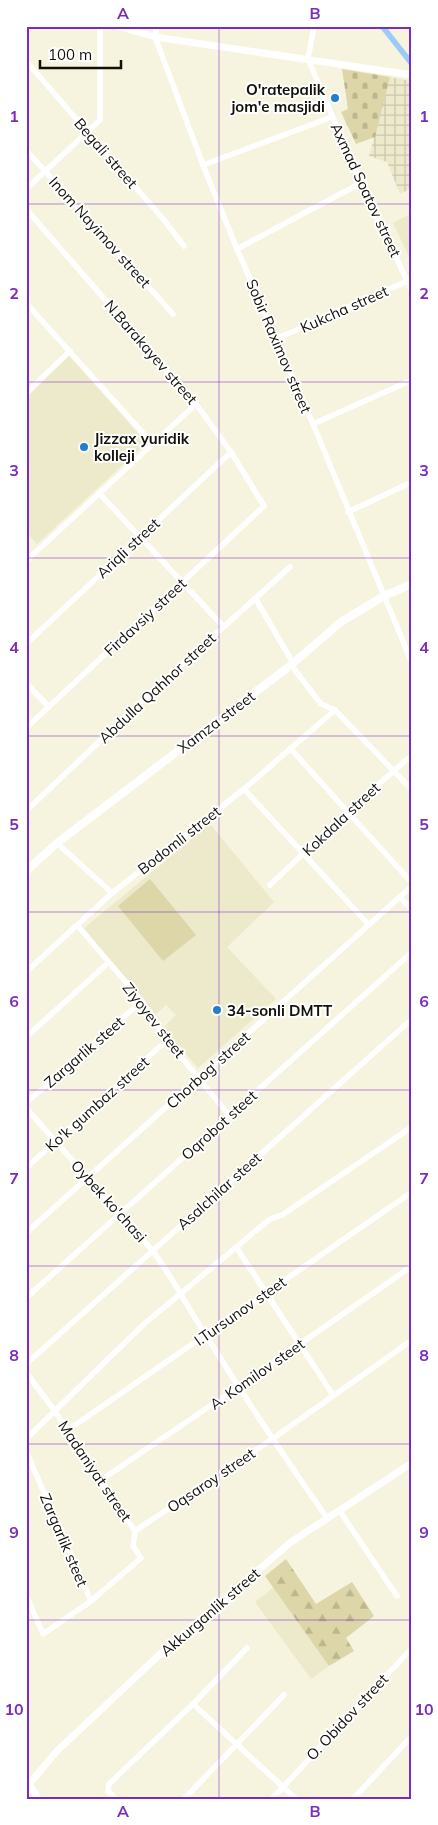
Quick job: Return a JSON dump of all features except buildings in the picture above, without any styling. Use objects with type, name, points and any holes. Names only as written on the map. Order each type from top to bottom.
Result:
[{"type":"main road","name":"Xamza street","points":[[26,871],[57,843],[292,664],[341,622],[384,596],[412,584]]},
{"type":"street","points":[[26,189],[100,120],[100,26]]},
{"type":"street","points":[[117,26],[155,37],[412,75]]},
{"type":"street","points":[[155,37],[157,26]]},
{"type":"street","points":[[308,59],[314,26]]},
{"type":"street","name":"Sobir Raximov street","points":[[155,37],[203,165],[237,248],[313,424],[412,663]]},
{"type":"street","name":"Axmad Soatov street","points":[[308,59],[361,183],[410,280],[412,291]]},
{"type":"street","name":"Begali street","points":[[26,61],[88,131],[184,246]]},
{"type":"street","name":"Axmad Soatov street","points":[[203,165],[332,116]]},
{"type":"street","name":"Inom Nayimov street","points":[[26,150],[173,314]]},
{"type":"street","points":[[237,248],[361,183]]},
{"type":"street","name":"N.Barakayev street","points":[[26,209],[196,404],[231,452],[264,506]]},
{"type":"street","name":"Kukcha street","points":[[276,339],[410,280]]},
{"type":"street","points":[[27,306],[70,351],[152,444]]},
{"type":"street","points":[[26,393],[70,351]]},
{"type":"street","points":[[313,424],[412,380]]},
{"type":"street","points":[[26,561],[196,404]]},
{"type":"street","name":"Ariqli street","points":[[26,644],[231,452]]},
{"type":"street","points":[[348,512],[412,482]]},
{"type":"street","points":[[99,493],[223,626]]},
{"type":"street","name":"Firdavsiy street","points":[[26,728],[264,506]]},
{"type":"street","name":"Abdulla Qahhor street","points":[[26,811],[223,626],[290,567]]},
{"type":"street","points":[[255,598],[292,664],[321,704],[335,710],[412,790]]},
{"type":"street","points":[[26,683],[49,707]]},
{"type":"street","name":"Bodomli street","points":[[26,972],[112,893],[244,788],[335,710]]},
{"type":"street","points":[[290,748],[412,885]]},
{"type":"street","name":"Kokdala street","points":[[270,885],[347,812],[412,755]]},
{"type":"street","points":[[244,788],[369,925]]},
{"type":"street","points":[[57,843],[112,893]]},
{"type":"street","name":"Chorbog' street","points":[[26,1233],[412,885]]},
{"type":"street","points":[[400,897],[412,910]]},
{"type":"street","name":"Ziyoyev steet","points":[[78,926],[142,1001],[167,1040],[230,1115]]},
{"type":"street","name":"Oqrobot steet","points":[[26,1298],[412,952]]},
{"type":"street","points":[[26,1037],[108,963]]},
{"type":"street","name":"Zargarlik steet","points":[[26,1103],[142,1001]]},
{"type":"street","name":"Asalchilar steet","points":[[26,1364],[412,1019]]},
{"type":"street","name":"Ko'k gumbaz street","points":[[26,1168],[167,1040]]},
{"type":"street","name":"Oybek ko'chasi","points":[[26,1108],[120,1213],[170,1274],[238,1387],[327,1518]]},
{"type":"street","points":[[26,1439],[143,1325],[270,1219],[282,1216],[412,1127]]},
{"type":"street","name":"I.Tursunov steet","points":[[68,1430],[412,1192]]},
{"type":"street","points":[[236,1247],[301,1343],[333,1395]]},
{"type":"street","name":"A. Komilov steet","points":[[101,1480],[412,1266]]},
{"type":"street","name":"Oqsaroy street","points":[[136,1531],[272,1439],[412,1340]]},
{"type":"street","name":"Madaniyat street","points":[[26,1372],[68,1430],[136,1531]]},
{"type":"street","name":"Zargarlik steet","points":[[26,1451],[91,1601]]},
{"type":"street","name":"Akkurganlik street","points":[[27,1784],[57,1751],[157,1658],[291,1542],[412,1463]]},
{"type":"street","points":[[339,1510],[397,1596]]},
{"type":"street","points":[[26,1595],[43,1634],[91,1601],[141,1558],[133,1546],[136,1531]]},
{"type":"street","points":[[116,1799],[108,1791],[109,1784],[193,1704],[247,1648]]},
{"type":"street","name":"O. Obidov street","points":[[272,1799],[412,1648]]},
{"type":"street","points":[[184,1799],[284,1695]]},
{"type":"street","points":[[193,1704],[296,1799]]},
{"type":"street","points":[[353,1799],[412,1736]]},
{"type":"street","points":[[27,1784],[38,1799]]},
{"type":"shaded area","points":[[390,77],[412,81],[412,188],[400,194],[387,162],[369,156]]},
{"type":"shaded area","points":[[412,213],[412,263],[393,223]]},
{"type":"shaded area","name":"Jizzax yuridik kolleji","points":[[68,355],[144,440],[145,444],[37,544],[26,532],[26,399]]},
{"type":"shaded area","points":[[210,824],[274,902],[227,947],[276,999],[198,1068],[163,1028],[176,1015],[166,1005],[156,1014],[83,929]]},
{"type":"shaded area","points":[[274,1587],[329,1666],[311,1679],[255,1602]]},
{"type":"green space","points":[[342,69],[390,77],[375,137],[356,144],[341,112],[348,109]]},
{"type":"green space","points":[[150,879],[196,935],[163,961],[118,906]]},
{"type":"green space","points":[[286,1559],[316,1604],[352,1582],[374,1616],[346,1638],[354,1651],[329,1666],[265,1576]]},
{"type":"waterway","points":[[382,26],[412,64]]},
{"type":"place","name":"O'ratepalik jom'e masjidi","points":[[335,98]]},
{"type":"place","name":"Jizzax yuridik kolleji","points":[[84,447]]},
{"type":"place","name":"34-sonli DMTT","points":[[217,1010]]}]
